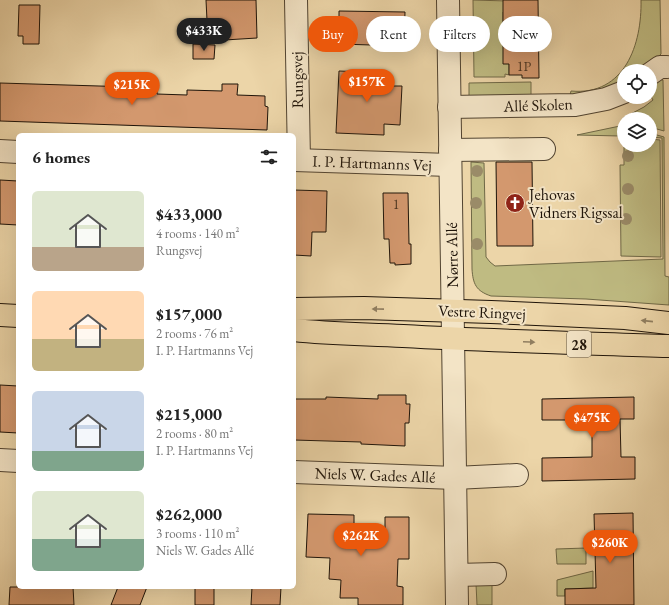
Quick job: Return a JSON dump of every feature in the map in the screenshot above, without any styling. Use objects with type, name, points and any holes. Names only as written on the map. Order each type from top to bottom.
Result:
[{"type":"main road","name":"Vestre Ringvej","points":[[296,309],[364,308],[453,312],[499,312],[624,318],[669,323]]},
{"type":"main road","points":[[296,323],[408,323],[436,325],[446,321],[453,312]]},
{"type":"main road","points":[[0,315],[16,316]]},
{"type":"main road","points":[[453,339],[458,328],[465,324],[582,326],[624,318]]},
{"type":"main road","name":"Vestre Ringvej","points":[[296,330],[323,333],[453,339],[669,346]]},
{"type":"street","name":"Rungsvej","points":[[296,0],[296,160]]},
{"type":"street","name":"Nørre Allé","points":[[448,0],[457,605]]},
{"type":"street","name":"Allé Skolen","points":[[449,107],[575,105],[606,99],[617,95]]},
{"type":"street","name":"I. P. Hartmanns Vej","points":[[296,160],[450,158],[544,149]]},
{"type":"street","points":[[0,151],[16,152]]},
{"type":"street","points":[[0,460],[16,461]]},
{"type":"street","name":"Niels W. Gades Allé","points":[[296,472],[455,478],[517,475]]},
{"type":"street","points":[[457,575],[495,574]]},
{"type":"shaded area","points":[[473,0],[508,1],[509,12],[503,12],[503,16],[498,16],[498,52],[509,52],[509,75],[505,74],[505,77],[474,77],[474,52],[490,52],[490,16],[473,16]]},
{"type":"shaded area","points":[[641,0],[660,0],[661,54],[651,64],[627,64],[634,49],[640,17]]},
{"type":"shaded area","points":[[617,76],[617,86],[570,95],[571,91],[590,90],[605,85]]},
{"type":"shaded area","points":[[657,79],[663,80],[664,131],[657,129],[657,112],[634,112],[648,104],[657,104]]},
{"type":"shaded area","points":[[531,82],[531,96],[469,98],[469,83]]},
{"type":"shaded area","points":[[617,127],[617,136],[577,135]]},
{"type":"shaded area","points":[[657,135],[664,137],[665,276],[669,277],[669,305],[586,299],[491,296],[482,292],[476,286],[473,279],[472,269],[471,162],[484,163],[486,257],[495,266],[663,259],[662,138],[657,138]]},
{"type":"shaded area","points":[[657,140],[660,140],[661,257],[621,256],[620,165],[624,165],[624,152],[657,152]]},
{"type":"shaded area","points":[[586,548],[586,564],[557,564],[556,549]]},
{"type":"shaded area","points":[[593,571],[593,588],[565,589],[565,596],[557,596],[557,580]]},
{"type":"shaded area","points":[[476,584],[492,584],[492,605],[477,605]]},
{"type":"building","points":[[206,0],[256,0],[257,38],[208,41]]},
{"type":"building","points":[[503,0],[538,0],[538,16],[503,16]]},
{"type":"building","points":[[19,5],[40,5],[39,44],[23,44],[23,36],[18,36]]},
{"type":"building","points":[[339,11],[405,12],[405,16],[366,16],[366,45],[358,45],[358,16],[339,16]]},
{"type":"building","points":[[193,44],[215,45],[214,59],[193,59]]},
{"type":"building","points":[[503,52],[539,52],[539,78],[522,78],[522,75],[509,75],[509,64],[503,64]]},
{"type":"building","points":[[339,71],[390,73],[390,86],[402,86],[400,125],[384,124],[384,135],[336,133]]},
{"type":"building","points":[[132,81],[157,82],[157,94],[187,95],[187,90],[222,91],[222,84],[238,84],[237,95],[265,96],[265,106],[268,107],[267,130],[0,121],[0,83],[132,87]]},
{"type":"building","name":"Jehovas Vidners Rigssal","points":[[496,162],[532,162],[533,246],[497,246]]},
{"type":"building","points":[[0,180],[16,181],[16,225],[0,224]]},
{"type":"building","points":[[296,190],[327,191],[326,232],[312,232],[311,256],[296,255]]},
{"type":"building","points":[[383,193],[408,193],[411,264],[395,265],[395,263],[390,263],[389,239],[384,239]]},
{"type":"building","points":[[0,385],[16,386],[16,433],[0,432]]},
{"type":"building","points":[[378,395],[406,395],[406,404],[410,404],[409,423],[405,423],[405,446],[361,444],[361,442],[296,440],[296,399],[326,399],[326,397],[378,399]]},
{"type":"building","points":[[634,397],[634,419],[620,419],[621,457],[635,457],[635,479],[542,481],[542,458],[592,457],[592,420],[542,420],[542,399]]},
{"type":"building","points":[[633,513],[634,605],[565,605],[565,589],[596,588],[594,514]]},
{"type":"building","points":[[308,514],[354,515],[354,535],[385,535],[385,517],[409,517],[409,559],[398,559],[397,586],[403,587],[403,605],[358,605],[358,598],[340,598],[341,580],[329,579],[330,558],[306,557]]},
{"type":"building","points":[[10,587],[16,587],[16,589],[73,589],[74,605],[9,605]]},
{"type":"building","points":[[117,589],[146,589],[140,605],[111,605]]},
{"type":"building","points":[[195,589],[214,589],[214,605],[195,605]]},
{"type":"building","points":[[252,589],[281,589],[280,605],[251,605]]},
{"type":"place","name":"Jehovas Vidners Rigssal","points":[[515,203]]}]
